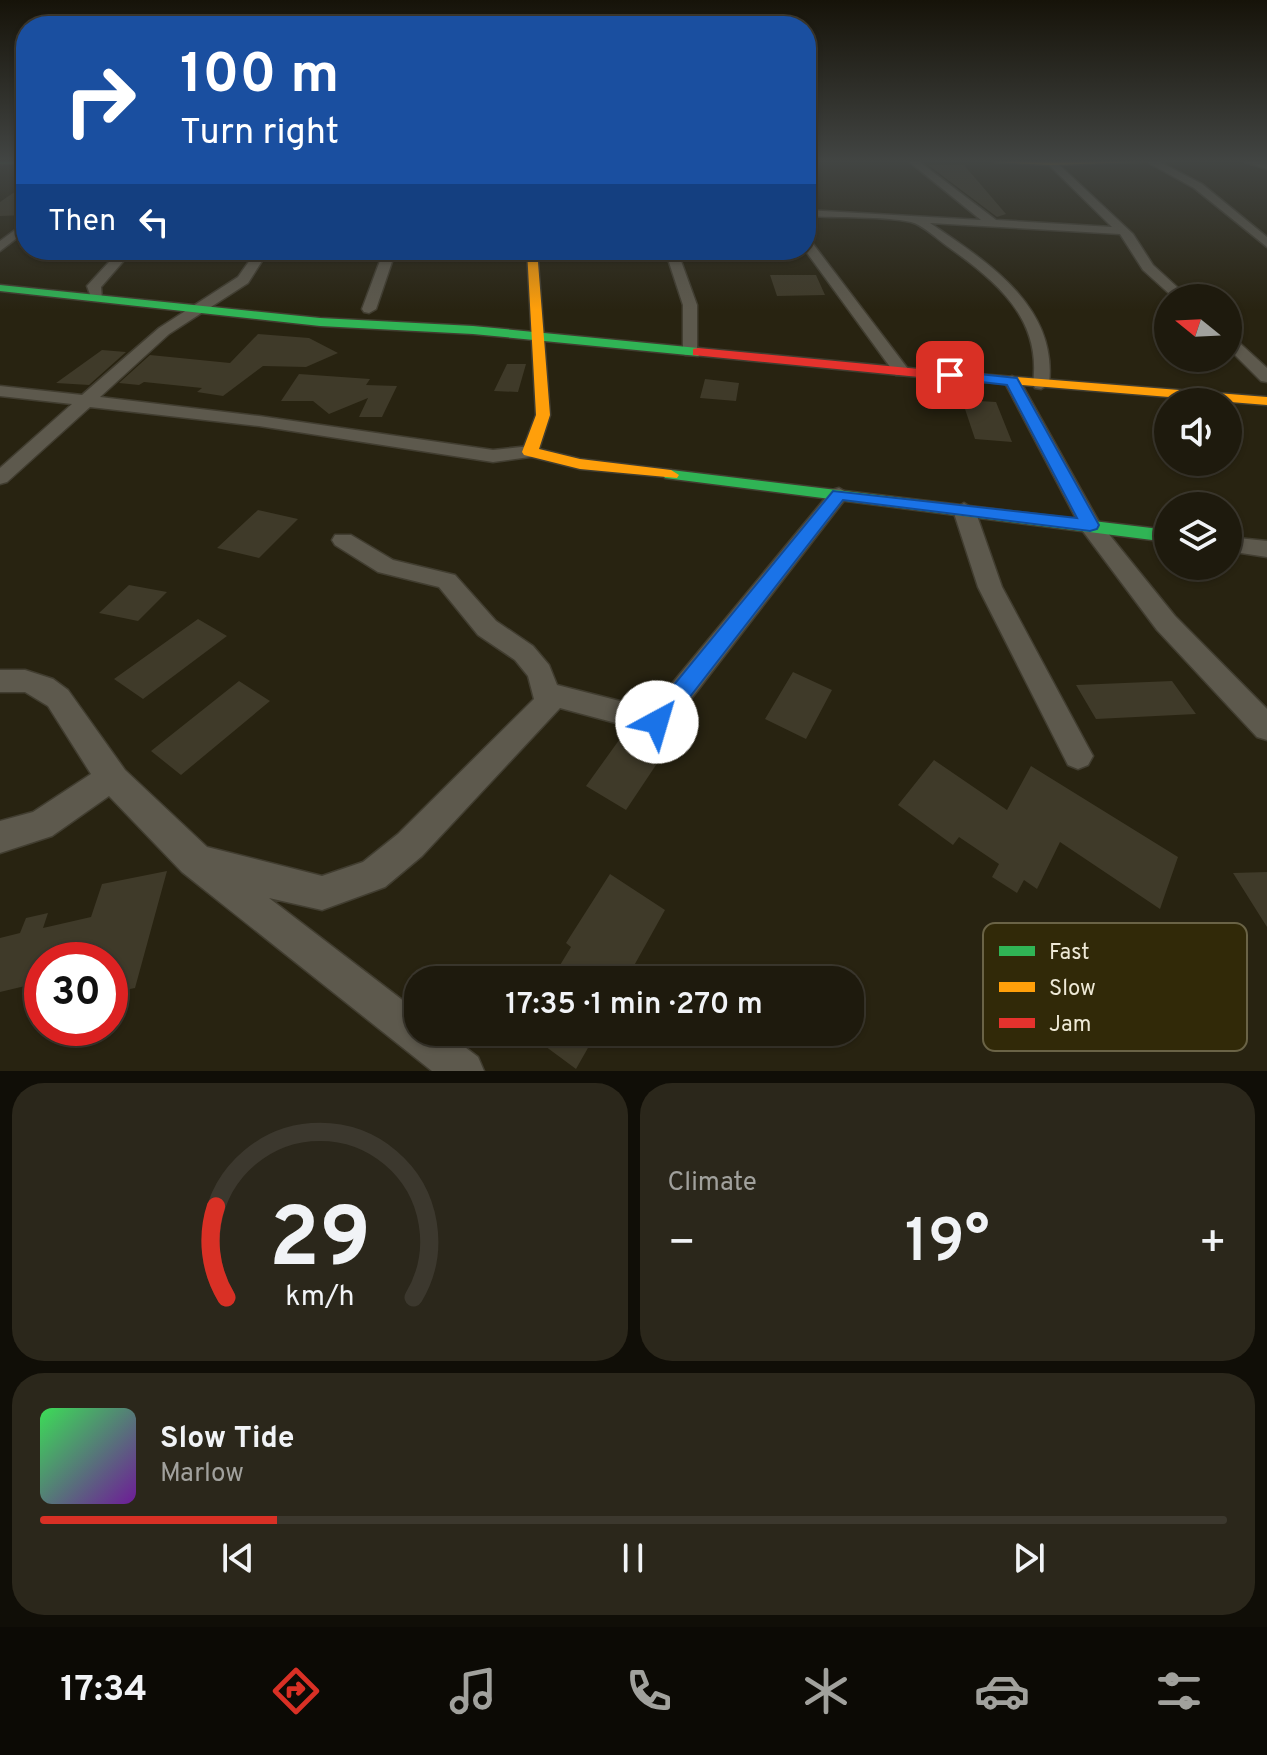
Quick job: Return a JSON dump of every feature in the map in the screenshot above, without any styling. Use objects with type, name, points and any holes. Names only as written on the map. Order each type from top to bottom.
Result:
[{"type":"street","points":[[976,210],[995,225]]},
{"type":"street","points":[[1100,210],[1129,237],[1148,267],[1167,284]]},
{"type":"street","points":[[1227,210],[1266,242]]},
{"type":"street","points":[[816,214],[1121,231]]},
{"type":"street","points":[[916,220],[985,266],[1018,303],[1034,328],[1044,353],[1041,384]]},
{"type":"street","points":[[0,247],[16,233]]},
{"type":"street","points":[[816,256],[902,372]]},
{"type":"street","points":[[97,297],[94,286],[118,260]]},
{"type":"street","points":[[0,478],[164,331],[243,280],[256,260]]},
{"type":"street","points":[[369,309],[386,260]]},
{"type":"street","points":[[530,452],[543,415],[533,260]]},
{"type":"street","points":[[674,260],[690,305],[691,352]]},
{"type":"street","points":[[0,288],[320,322],[414,325],[537,335],[902,372],[1267,401]]},
{"type":"street","points":[[1242,353],[1267,377]]},
{"type":"street","points":[[1012,381],[1090,525],[1166,623],[1267,728]]},
{"type":"street","points":[[0,391],[259,421],[493,456],[530,452],[580,464],[1154,534]]},
{"type":"street","points":[[546,693],[657,722],[839,494]]},
{"type":"street","points":[[964,510],[990,587],[1078,756]]},
{"type":"street","points":[[194,860],[322,893],[373,875],[410,845],[549,702],[540,672],[524,653],[487,628],[447,581],[386,566],[343,540]]},
{"type":"street","points":[[1242,546],[1267,549]]},
{"type":"street","points":[[0,681],[38,683],[60,696],[111,777],[194,860],[464,1071]]},
{"type":"street","points":[[0,837],[41,825],[111,777]]},
{"type":"building","points":[[0,210],[16,210],[16,215],[0,216]]},
{"type":"building","points":[[988,210],[1003,210],[1006,214],[997,217]]},
{"type":"building","points":[[770,275],[816,275],[825,295],[777,296]]},
{"type":"building","points":[[258,334],[309,338],[338,353],[306,367],[263,366],[223,396],[197,392],[202,388],[144,382],[139,385],[119,383],[150,355],[230,363]]},
{"type":"building","points":[[102,350],[126,352],[89,385],[56,383]]},
{"type":"building","points":[[507,364],[526,364],[518,392],[494,391]]},
{"type":"building","points":[[299,374],[370,379],[366,385],[397,386],[382,417],[359,417],[368,398],[329,414],[313,401],[281,401]]},
{"type":"building","points":[[705,379],[739,383],[736,401],[700,398]]},
{"type":"building","points":[[962,400],[996,402],[1012,442],[975,439]]},
{"type":"building","points":[[258,510],[298,519],[259,558],[217,548]]},
{"type":"building","points":[[129,585],[167,592],[138,621],[99,613]]},
{"type":"building","points":[[198,619],[227,636],[143,699],[114,679]]},
{"type":"building","points":[[793,672],[832,690],[806,739],[765,719]]},
{"type":"building","points":[[239,681],[270,701],[181,775],[151,751]]},
{"type":"building","points":[[1172,681],[1196,714],[1096,719],[1076,685]]},
{"type":"building","points":[[627,729],[648,740],[641,750],[660,759],[626,810],[586,786]]},
{"type":"building","points":[[934,760],[1007,810],[1031,766],[1178,857],[1160,909],[1060,842],[1037,889],[1024,880],[1017,893],[992,877],[999,864],[959,837],[953,845],[898,805]]},
{"type":"building","points":[[167,871],[135,988],[128,989],[128,942],[24,942],[24,986],[0,992],[0,938],[20,933],[26,918],[48,913],[43,928],[91,917],[102,884]]},
{"type":"building","points":[[1267,872],[1267,927],[1233,873]]},
{"type":"building","points":[[610,874],[665,910],[634,966],[559,966],[571,947],[566,943]]},
{"type":"building","points":[[545,1046],[589,1046],[576,1069]]},
{"type":"traffic: fast","points":[[0,288],[320,322],[473,330],[698,352]]},
{"type":"traffic: fast","points":[[671,475],[1154,534]]},
{"type":"traffic: slow","points":[[533,260],[543,415],[530,452],[580,464],[671,475]]},
{"type":"traffic: slow","points":[[940,375],[1267,401]]},
{"type":"traffic: jam","points":[[698,352],[940,375]]},
{"type":"route","points":[[657,722],[839,494],[1090,525],[1012,381],[950,375]]}]
